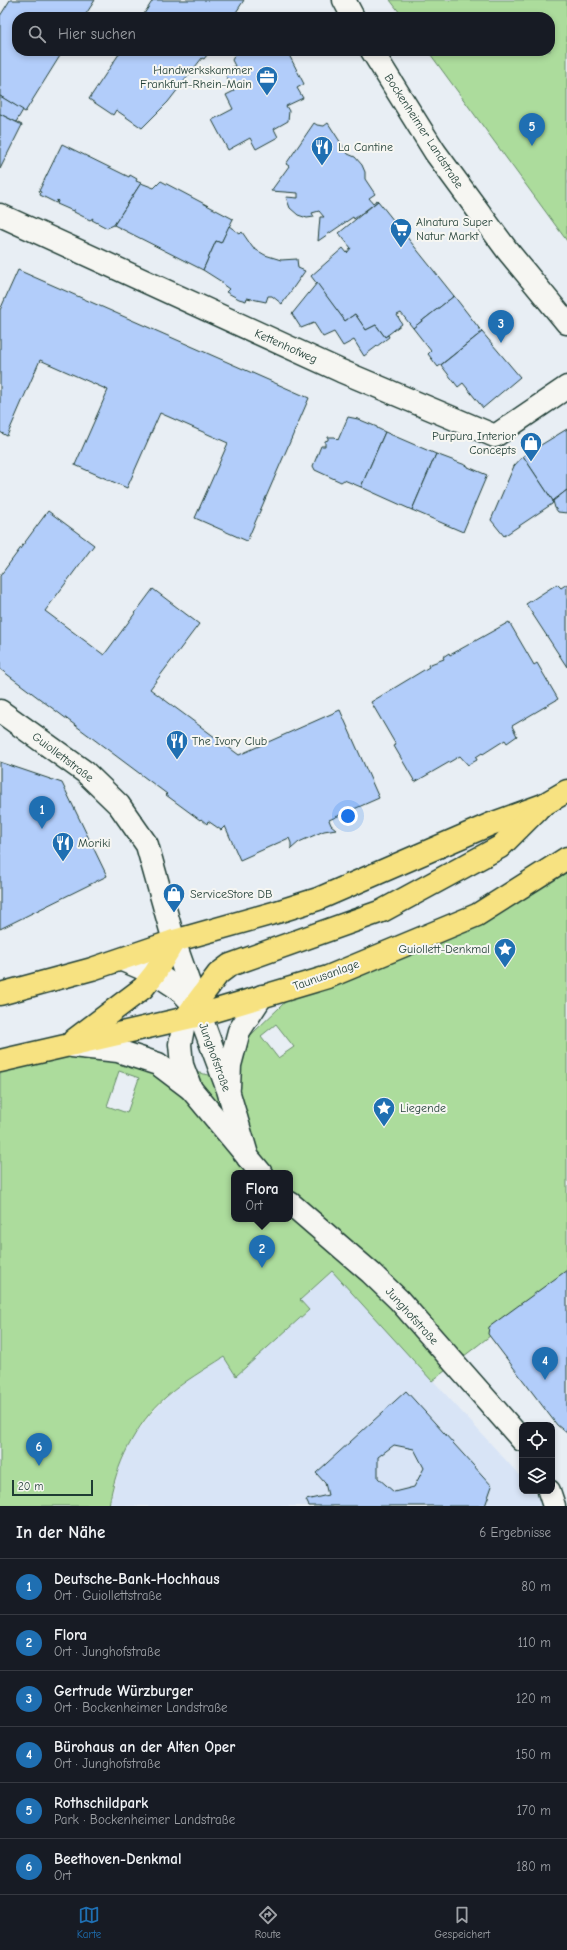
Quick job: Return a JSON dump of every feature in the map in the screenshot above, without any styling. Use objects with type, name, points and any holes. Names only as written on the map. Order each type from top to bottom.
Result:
[{"type":"main road","points":[[344,0],[350,12]]},
{"type":"main road","name":"Bockenheimer Landstraße","points":[[375,56],[435,152],[507,250],[567,323]]},
{"type":"main road","name":"Kettenhofweg","points":[[0,215],[341,371],[495,436],[567,387]]},
{"type":"main road","name":"Guiollettstraße","points":[[0,711],[85,772],[119,805],[147,845],[194,1010]]},
{"type":"main road","points":[[0,994],[122,960],[174,941],[318,899],[491,824],[542,804],[567,790]]},
{"type":"main road","points":[[122,960],[155,973],[173,985],[194,1010],[218,974],[230,965],[382,911],[500,847],[542,804]]},
{"type":"main road","name":"Taunusanlage","points":[[0,1061],[67,1045],[194,1010],[262,996],[328,977],[477,915],[567,858]]},
{"type":"main road","name":"Taunusanlage","points":[[67,1045],[143,988],[155,973],[174,941]]},
{"type":"main road","points":[[228,1090],[230,1064],[239,1031],[262,996]]},
{"type":"main road","name":"Junghofstraße","points":[[194,1010],[180,1044],[182,1065],[191,1089],[254,1165]]},
{"type":"main road","name":"Junghofstraße","points":[[194,1010],[228,1090],[254,1165]]},
{"type":"main road","points":[[67,1045],[118,1051],[158,1064],[191,1089]]},
{"type":"main road","name":"Junghofstraße","points":[[293,1206],[371,1272],[399,1300],[519,1437]]},
{"type":"main road","points":[[550,1494],[554,1506]]},
{"type":"shaded area","points":[[333,1271],[519,1475],[519,1494],[537,1494],[548,1506],[109,1506],[120,1466],[133,1438],[150,1415],[166,1398],[186,1382],[224,1357],[236,1376],[309,1310],[300,1300]]},
{"type":"green space","points":[[390,0],[567,0],[567,241],[432,56],[555,56],[555,12],[399,12]]},
{"type":"green space","points":[[567,858],[567,1276],[432,1381],[332,1271],[300,1300],[309,1310],[236,1376],[224,1357],[180,1386],[155,1408],[136,1433],[121,1461],[109,1506],[0,1506],[0,1061],[67,1045],[209,1075],[303,985],[477,915]],"holes":[[[276,1024],[294,1047],[278,1058],[261,1036]],[[119,1071],[139,1078],[127,1113],[107,1106]]]},
{"type":"building","points":[[10,0],[95,0],[87,12],[12,12],[12,56],[60,56],[25,112],[0,96],[0,16]]},
{"type":"building","points":[[153,0],[244,0],[236,12],[145,12]]},
{"type":"building","points":[[118,56],[206,56],[204,59],[202,58],[168,102],[142,128],[116,110],[113,115],[89,99]]},
{"type":"building","points":[[234,56],[290,56],[304,84],[297,88],[303,98],[286,106],[289,111],[288,121],[274,129],[278,137],[256,149],[250,138],[228,150],[212,120],[233,109],[226,95],[234,91],[224,72],[235,66],[232,60]]},
{"type":"building","points":[[0,96],[23,110],[16,122],[0,114]]},
{"type":"building","points":[[0,114],[22,125],[0,169]]},
{"type":"building","points":[[314,123],[324,126],[328,123],[348,154],[355,157],[362,165],[365,172],[365,179],[375,194],[369,198],[373,203],[377,200],[378,201],[354,219],[353,217],[318,241],[320,217],[324,217],[319,211],[312,213],[314,217],[307,218],[298,215],[290,208],[286,197],[298,198],[298,193],[271,191],[289,166],[286,164]]},
{"type":"building","points":[[62,144],[129,177],[130,175],[137,179],[136,181],[141,183],[114,225],[107,228],[92,220],[93,218],[90,220],[74,212],[74,209],[73,211],[57,204],[57,200],[56,203],[40,195],[41,192],[39,191]]},
{"type":"building","points":[[161,181],[233,219],[221,243],[216,241],[203,270],[114,225],[141,183],[154,188]]},
{"type":"building","points":[[378,201],[454,296],[413,328],[401,313],[397,315],[402,324],[385,337],[376,325],[366,330],[355,314],[345,321],[311,276],[343,248],[347,253],[351,248],[339,233]]},
{"type":"building","points":[[229,226],[240,234],[242,232],[253,248],[265,255],[281,260],[297,259],[298,268],[305,271],[282,304],[272,296],[268,296],[266,302],[247,298],[246,301],[239,299],[226,292],[229,289],[222,284],[222,282],[203,270],[216,241],[221,243]]},
{"type":"building","points":[[18,270],[309,398],[247,541],[195,518],[228,443],[160,413],[127,488],[75,465],[108,390],[40,360],[7,436],[0,432],[0,310]]},
{"type":"building","points":[[317,283],[345,321],[355,314],[366,330],[376,325],[385,337],[388,335],[389,337],[364,356],[354,340],[343,346],[334,332],[323,337],[314,323],[301,328],[292,314]]},
{"type":"building","points":[[454,296],[482,332],[438,367],[428,354],[431,351],[413,328]]},
{"type":"building","points":[[482,332],[520,377],[483,408],[463,383],[458,387],[441,365]]},
{"type":"building","points":[[348,417],[358,419],[385,432],[361,487],[344,480],[341,482],[315,470],[313,466],[321,446],[325,446],[325,441],[328,440],[328,437],[335,437],[338,440]]},
{"type":"building","points":[[567,429],[567,490],[553,501],[523,456]]},
{"type":"building","points":[[385,432],[436,454],[412,510],[361,487]]},
{"type":"building","points":[[436,454],[487,475],[463,532],[412,510]]},
{"type":"building","points":[[523,456],[553,501],[552,504],[504,536],[491,520],[514,466]]},
{"type":"building","points":[[567,490],[567,513],[558,512],[553,501]]},
{"type":"building","points":[[48,511],[94,545],[45,611],[104,655],[153,589],[199,624],[150,689],[239,755],[340,710],[379,798],[329,820],[331,825],[336,829],[324,831],[299,842],[291,849],[289,838],[240,860],[225,826],[221,830],[208,821],[207,824],[201,819],[200,820],[0,669],[0,576]]},
{"type":"building","points":[[557,584],[561,588],[567,584],[567,667],[526,604]]},
{"type":"building","points":[[509,622],[534,665],[537,663],[558,699],[512,726],[517,736],[507,743],[505,740],[476,757],[477,760],[468,765],[460,756],[415,782],[371,702],[429,667],[428,665],[444,659],[443,657],[449,653],[450,655]]},
{"type":"building","points":[[0,762],[62,783],[107,876],[0,929]]},
{"type":"building","points":[[567,1270],[567,1433],[557,1425],[488,1334],[489,1327]]},
{"type":"building","points":[[406,1391],[492,1486],[485,1506],[309,1506],[306,1500],[328,1495],[325,1483],[316,1473]],"holes":[[[394,1445],[414,1449],[424,1468],[414,1487],[394,1492],[378,1478],[378,1457]]]},
{"type":"place","name":"Handwerkskammer Frankfurt-Rhein-Main","points":[[267,96]]},
{"type":"place","name":"Rothschildpark","points":[[532,146]]},
{"type":"place","name":"La Cantine","points":[[322,166]]},
{"type":"place","name":"Alnatura Super Natur Markt","points":[[401,248]]},
{"type":"place","name":"Gertrude Würzburger","points":[[501,343]]},
{"type":"place","name":"Purpura Interior Concepts","points":[[531,462]]},
{"type":"place","name":"The Ivory Club","points":[[177,760]]},
{"type":"place","name":"Deutsche-Bank-Hochhaus","points":[[42,829]]},
{"type":"place","name":"Moriki","points":[[63,862]]},
{"type":"place","name":"ServiceStore DB","points":[[174,914]]},
{"type":"place","name":"Guiollett-Denkmal","points":[[505,968]]},
{"type":"place","name":"Liegende","points":[[384,1128]]},
{"type":"place","name":"Flora","points":[[262,1268]]},
{"type":"place","name":"Bürohaus an der Alten Oper","points":[[545,1380]]},
{"type":"place","name":"Beethoven-Denkmal","points":[[39,1466]]}]
